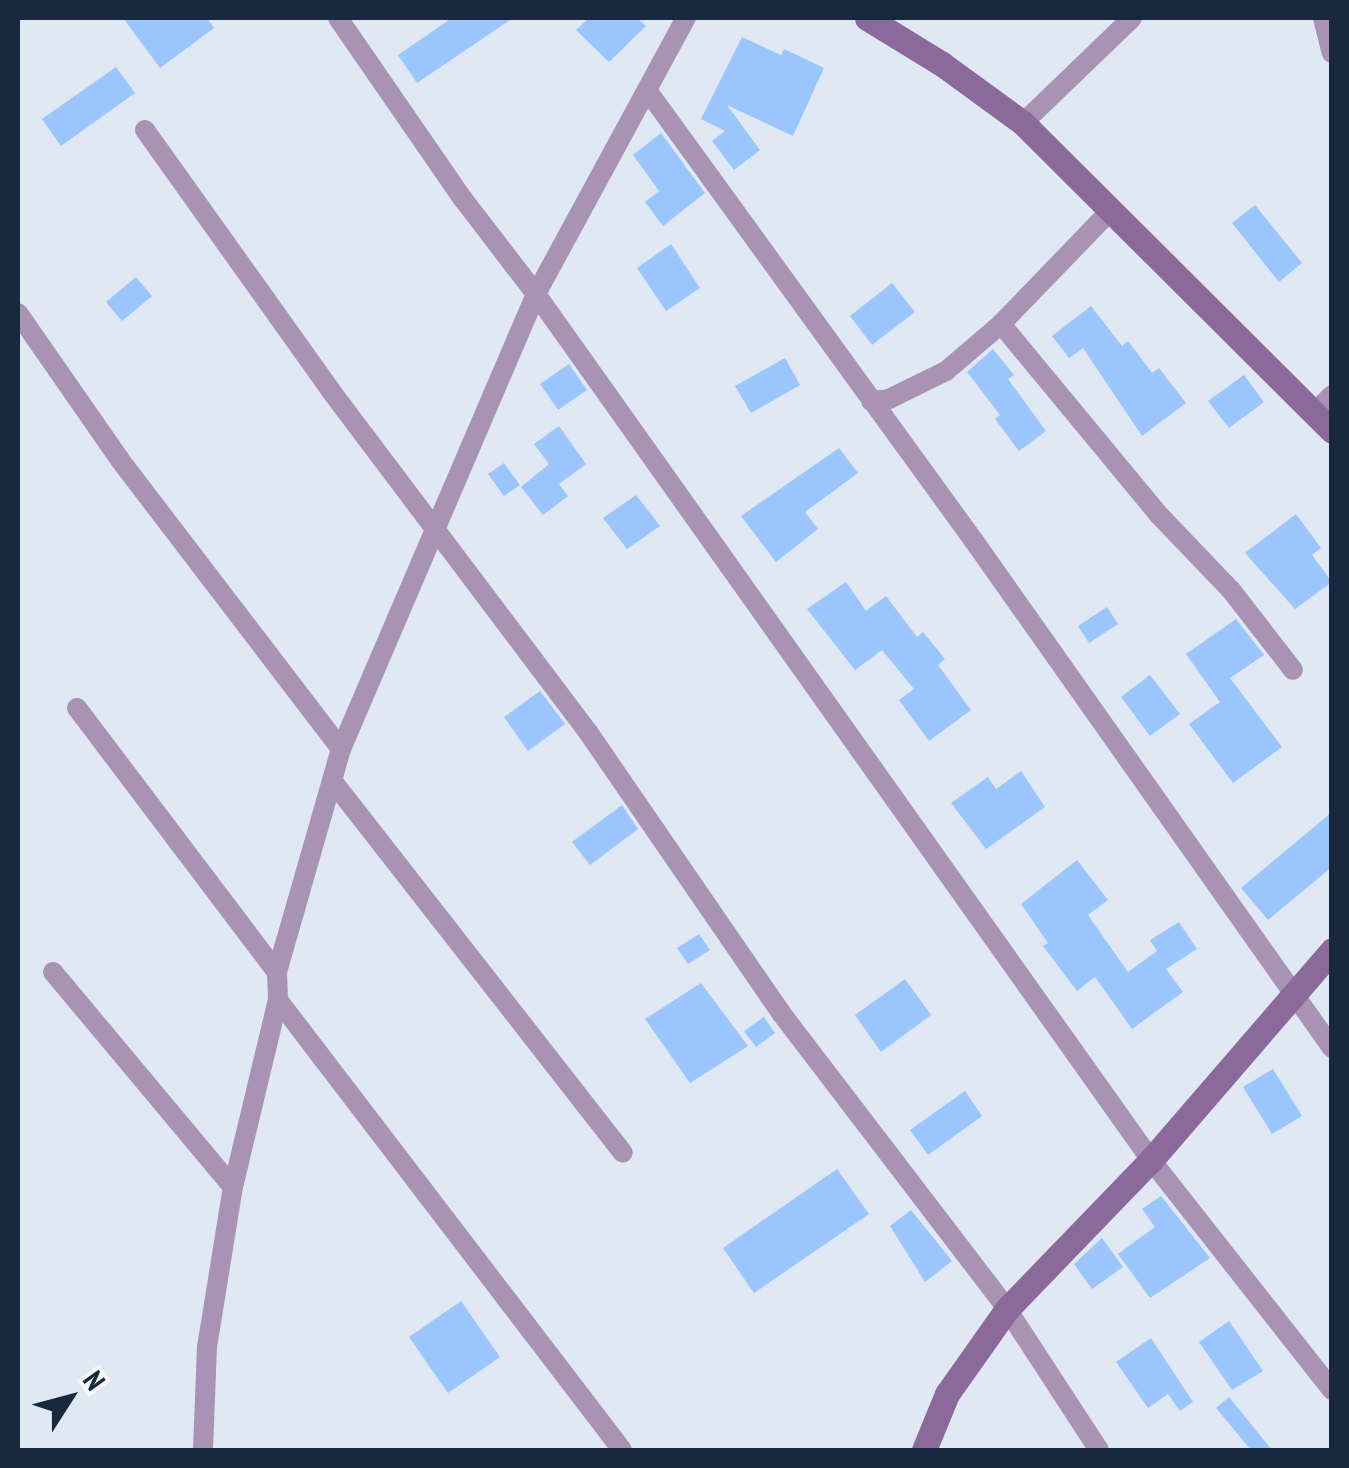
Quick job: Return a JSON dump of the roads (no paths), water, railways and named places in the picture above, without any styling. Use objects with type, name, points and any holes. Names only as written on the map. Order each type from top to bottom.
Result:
[{"type":"main road","points":[[867,18],[942,64],[1023,124],[1109,212],[1326,413]]},
{"type":"main road","points":[[924,1450],[947,1394],[1007,1309],[1151,1160],[1332,950]]},
{"type":"street","points":[[338,18],[463,199],[536,294],[1151,1160],[1332,1390]]},
{"type":"street","points":[[203,1450],[207,1347],[234,1188],[278,1000],[276,972],[341,749],[536,294],[686,18]]},
{"type":"street","points":[[1023,124],[1132,18]]},
{"type":"street","points":[[1324,18],[1332,53]]},
{"type":"street","points":[[646,90],[1332,1048]]},
{"type":"street","points":[[145,130],[254,285],[588,732],[780,1013],[1007,1309],[1099,1450]]},
{"type":"street","points":[[871,401],[889,399],[946,371],[1002,324],[1109,212]]},
{"type":"street","points":[[18,313],[120,460],[341,749]]},
{"type":"street","points":[[1002,324],[1159,514],[1231,590],[1293,670]]},
{"type":"street","points":[[77,708],[276,972]]},
{"type":"street","points":[[334,782],[624,1153]]},
{"type":"street","points":[[53,972],[234,1188]]},
{"type":"street","points":[[278,1000],[622,1450]]}]
